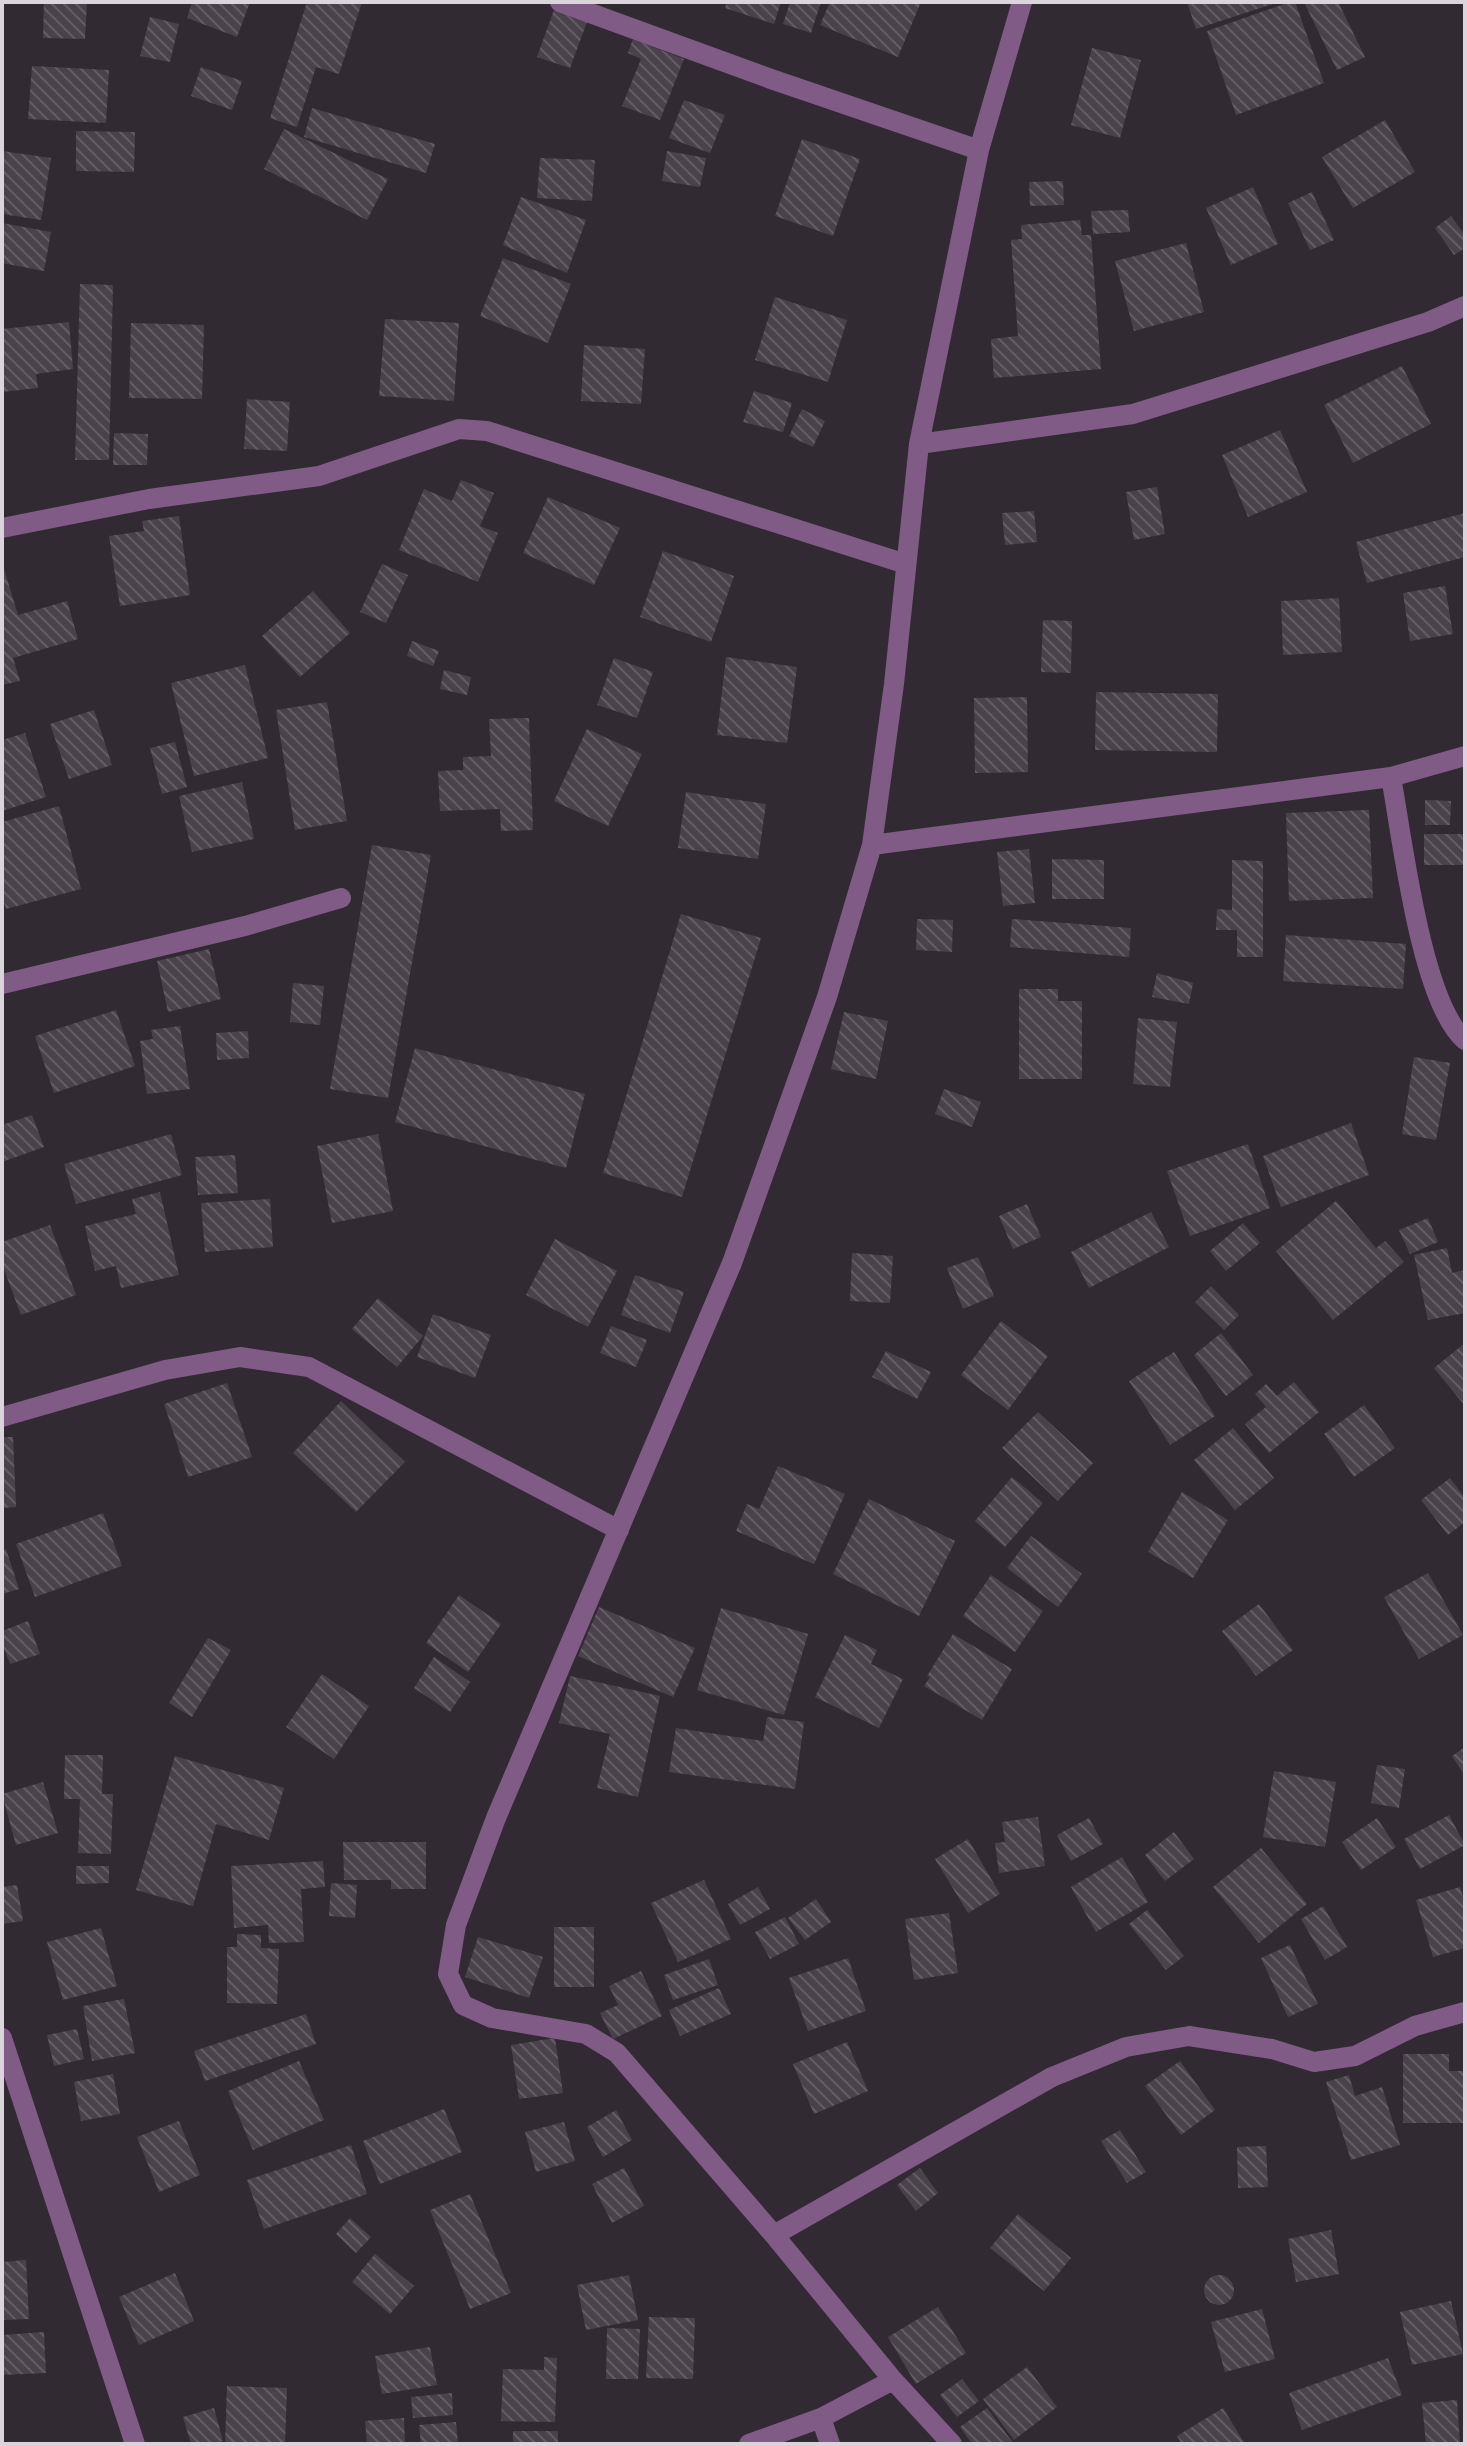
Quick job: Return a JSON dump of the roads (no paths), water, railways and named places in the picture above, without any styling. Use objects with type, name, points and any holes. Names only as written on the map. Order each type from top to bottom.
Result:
[{"type":"street","points":[[560,2],[979,150]]},
{"type":"street","points":[[952,2444],[893,2380],[774,2235],[617,2053],[586,2034],[492,2018],[463,2005],[448,1974],[456,1925],[491,1831],[732,1263],[827,997],[872,845],[919,444],[979,150],[1022,2]]},
{"type":"street","points":[[919,444],[1133,414],[1428,322],[1465,306]]},
{"type":"street","points":[[2,528],[149,499],[319,476],[459,429],[487,431],[906,564]]},
{"type":"street","points":[[872,845],[1391,777],[1465,756]]},
{"type":"street","points":[[1391,777],[1417,930],[1445,1012],[1465,1040]]},
{"type":"street","points":[[2,984],[245,926],[341,898]]},
{"type":"street","points":[[2,1417],[165,1370],[240,1357],[309,1367],[619,1530]]},
{"type":"street","points":[[774,2235],[1052,2077],[1126,2047],[1189,2036],[1272,2049],[1314,2062],[1355,2056],[1415,2026],[1465,2012]]},
{"type":"street","points":[[2,2038],[135,2444]]},
{"type":"street","points":[[749,2444],[821,2418],[893,2380]]},
{"type":"street","points":[[821,2418],[830,2444]]}]
